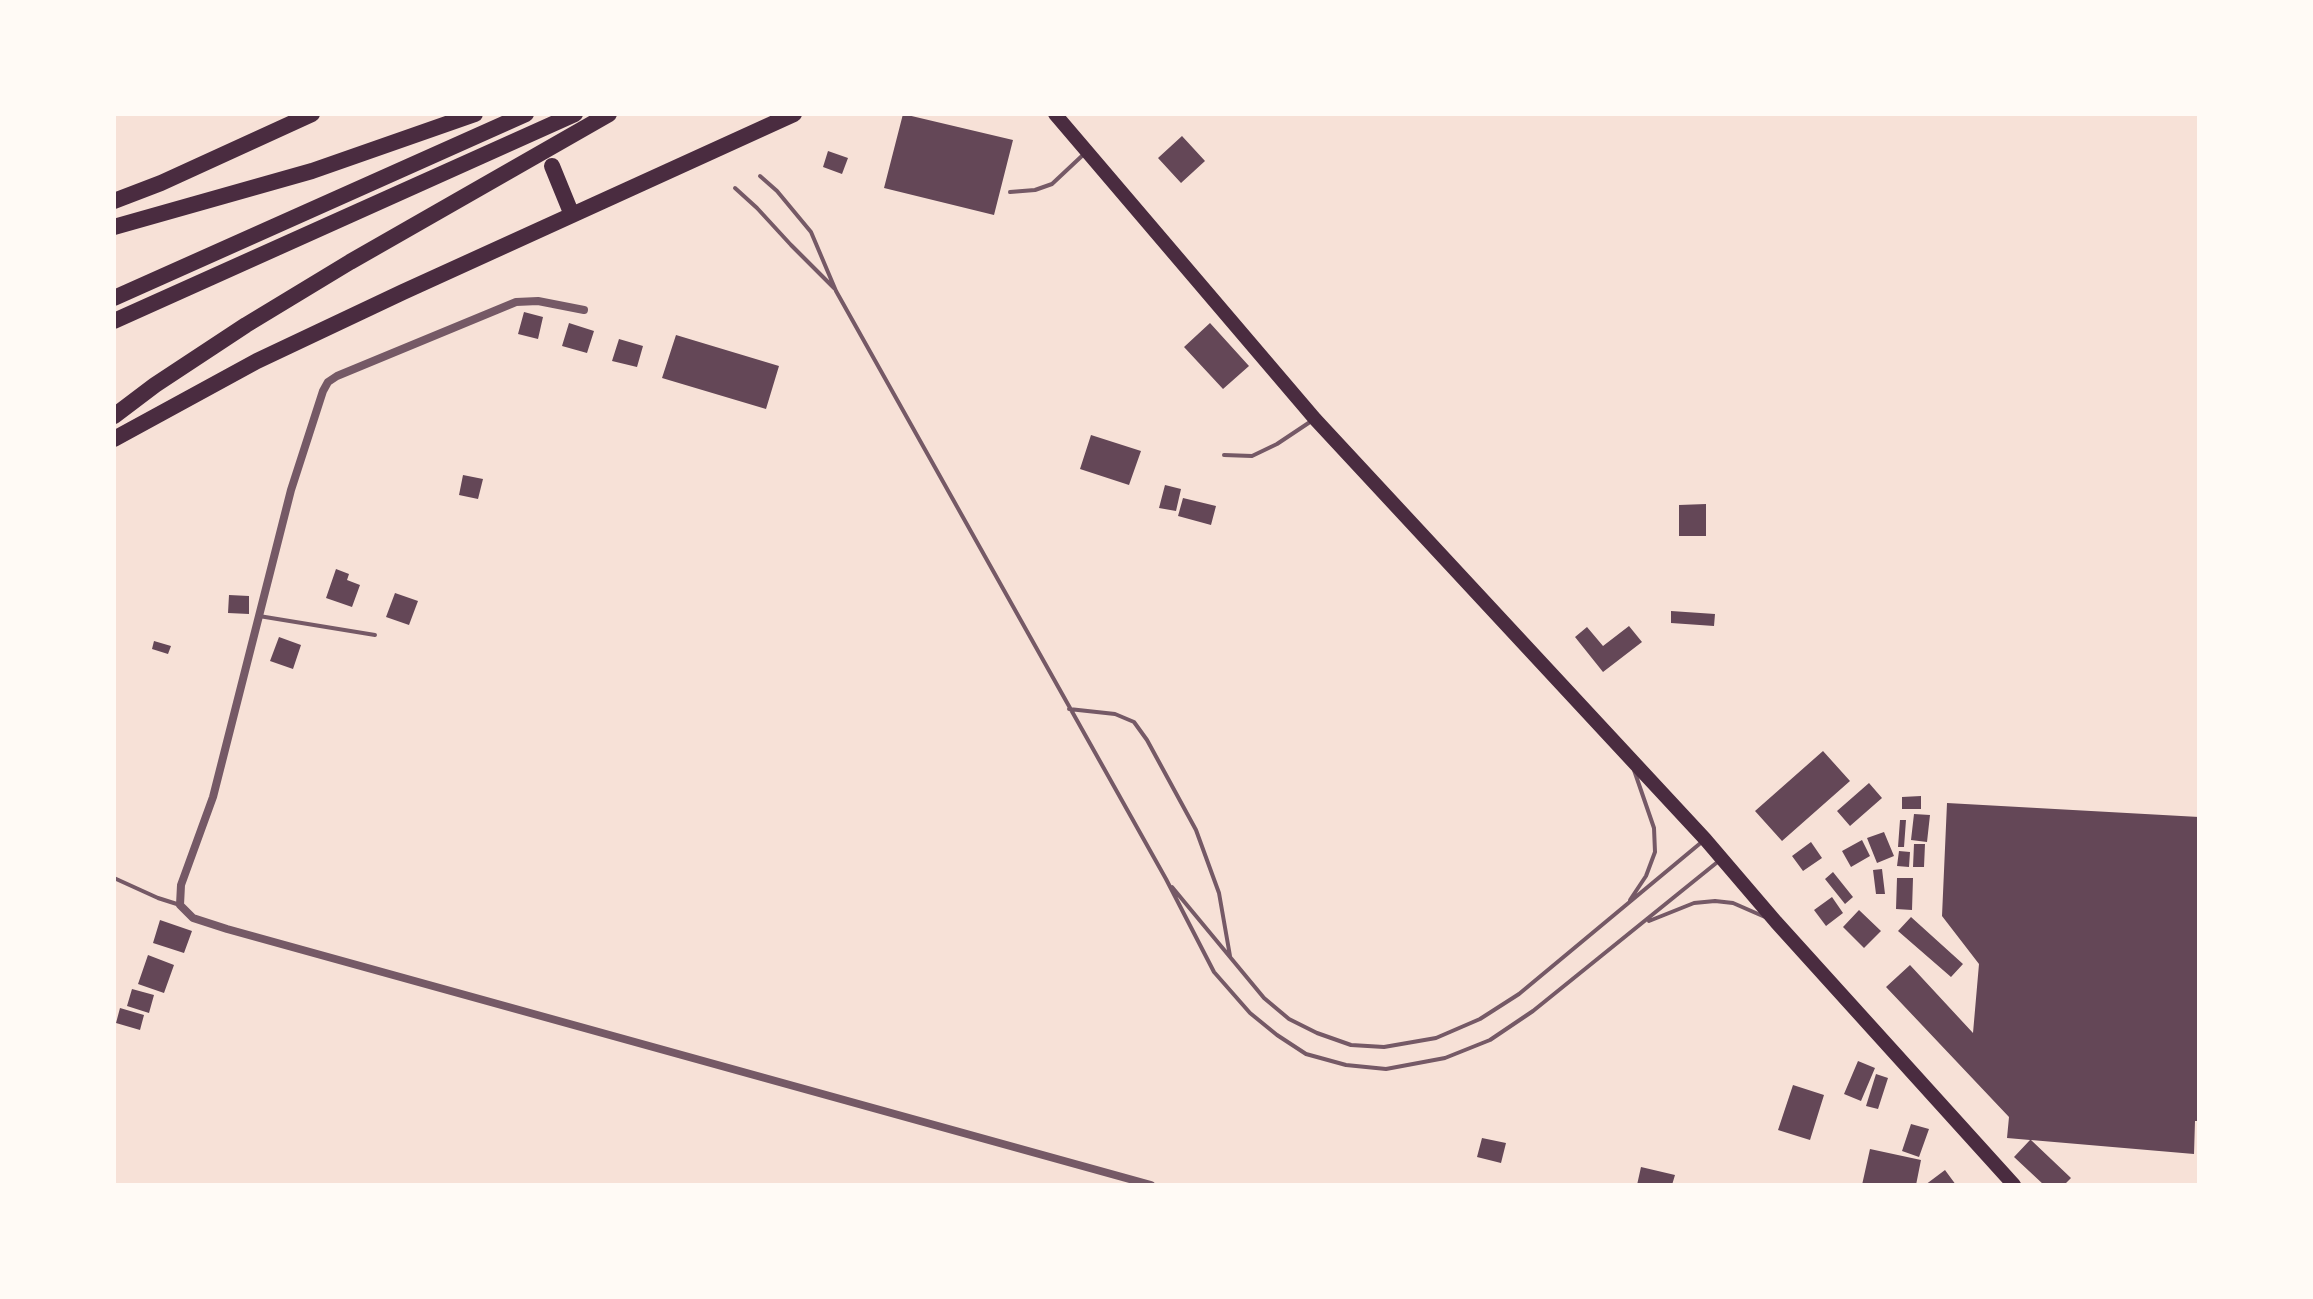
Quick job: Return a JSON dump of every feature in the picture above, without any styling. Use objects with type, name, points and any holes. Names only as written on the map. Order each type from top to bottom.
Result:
[{"type":"highway","points":[[114,201],[161,183],[312,114]]},
{"type":"highway","points":[[114,227],[312,171],[475,114]]},
{"type":"highway","points":[[114,298],[526,114]]},
{"type":"highway","points":[[114,321],[575,114]]},
{"type":"highway","points":[[114,416],[246,325],[609,114]]},
{"type":"highway","points":[[114,439],[257,361],[794,114]]},
{"type":"highway","points":[[1055,114],[1315,419],[1705,839],[2014,1185]]},
{"type":"highway","points":[[552,166],[572,215]]},
{"type":"street","points":[[584,310],[538,301],[516,302],[328,382],[291,490],[213,797],[181,885],[180,905],[193,918],[227,929],[1151,1185]]},
{"type":"lane","points":[[1010,192],[1035,190],[1052,184],[1086,152]]},
{"type":"lane","points":[[760,176],[777,191],[811,232],[836,291],[1166,879],[1214,972],[1250,1013],[1277,1035],[1306,1054],[1346,1065],[1386,1069],[1445,1058],[1490,1040],[1533,1011],[1722,858]]},
{"type":"lane","points":[[735,188],[836,291]]},
{"type":"lane","points":[[1224,455],[1252,456],[1315,419]]},
{"type":"lane","points":[[259,616],[375,635]]},
{"type":"lane","points":[[1069,709],[1115,714],[1134,722],[1147,740],[1196,830],[1219,893],[1230,958]]},
{"type":"lane","points":[[1627,905],[1646,876],[1655,852],[1654,828],[1631,761]]},
{"type":"lane","points":[[1166,879],[1264,998],[1289,1019],[1351,1045],[1384,1047],[1436,1038],[1480,1019],[1519,994],[1705,839]]},
{"type":"lane","points":[[114,878],[180,905]]},
{"type":"lane","points":[[1643,924],[1694,903],[1715,901],[1733,903],[1776,922]]},
{"type":"building","points":[[903,114],[1013,140],[994,215],[884,188]]},
{"type":"building","points":[[1182,136],[1205,161],[1181,183],[1158,158]]},
{"type":"building","points":[[828,151],[848,158],[842,174],[823,167]]},
{"type":"building","points":[[524,312],[543,317],[538,339],[518,334]]},
{"type":"building","points":[[569,323],[594,331],[587,353],[562,346]]},
{"type":"building","points":[[1210,323],[1249,366],[1223,389],[1184,347]]},
{"type":"building","points":[[676,335],[779,366],[766,409],[662,378]]},
{"type":"building","points":[[619,339],[643,346],[637,367],[612,361]]},
{"type":"building","points":[[1091,435],[1141,451],[1129,485],[1080,469]]},
{"type":"building","points":[[463,475],[483,479],[478,499],[459,495]]},
{"type":"building","points":[[1165,485],[1181,489],[1176,511],[1159,508]]},
{"type":"building","points":[[1183,498],[1216,506],[1211,525],[1178,516]]},
{"type":"building","points":[[1706,504],[1706,536],[1679,536],[1679,505]]},
{"type":"building","points":[[336,569],[349,574],[347,580],[360,585],[352,607],[326,598]]},
{"type":"building","points":[[395,593],[418,601],[409,625],[386,617]]},
{"type":"building","points":[[229,595],[249,596],[249,614],[228,613]]},
{"type":"building","points":[[1671,611],[1715,614],[1714,626],[1671,623]]},
{"type":"building","points":[[1629,626],[1642,642],[1603,672],[1575,637],[1587,627],[1603,646]]},
{"type":"building","points":[[279,637],[301,645],[293,669],[270,661]]},
{"type":"building","points":[[154,641],[171,646],[168,654],[152,649]]},
{"type":"building","points":[[1823,751],[1850,781],[1782,841],[1755,811]]},
{"type":"building","points":[[1869,783],[1882,798],[1850,826],[1837,811]]},
{"type":"building","points":[[1921,796],[1921,809],[1902,809],[1902,797]]},
{"type":"building","points":[[1947,803],[2199,817],[2199,1121],[2195,1121],[2194,1154],[2031,1140],[2071,1178],[2064,1185],[2044,1185],[2014,1157],[2030,1140],[2007,1138],[2009,1117],[1886,987],[1910,965],[1973,1033],[1979,964],[1942,916]]},
{"type":"building","points":[[1914,814],[1930,815],[1927,842],[1911,840]]},
{"type":"building","points":[[1900,820],[1906,820],[1904,847],[1898,847]]},
{"type":"building","points":[[1884,832],[1894,856],[1877,863],[1867,838]]},
{"type":"building","points":[[1862,840],[1870,856],[1851,867],[1842,851]]},
{"type":"building","points":[[1811,842],[1822,858],[1803,871],[1792,856]]},
{"type":"building","points":[[1914,844],[1925,844],[1924,867],[1913,867]]},
{"type":"building","points":[[1899,851],[1910,852],[1909,867],[1897,866]]},
{"type":"building","points":[[1882,869],[1885,894],[1876,894],[1873,870]]},
{"type":"building","points":[[1833,872],[1853,897],[1845,904],[1825,879]]},
{"type":"building","points":[[1897,878],[1913,878],[1912,910],[1896,909]]},
{"type":"building","points":[[1832,897],[1843,913],[1826,926],[1814,910]]},
{"type":"building","points":[[1859,910],[1881,931],[1864,948],[1843,927]]},
{"type":"building","points":[[1911,917],[1963,964],[1951,977],[1898,931]]},
{"type":"building","points":[[160,920],[192,931],[184,953],[153,943]]},
{"type":"building","points":[[148,955],[174,965],[164,993],[138,984]]},
{"type":"building","points":[[132,989],[154,995],[149,1013],[127,1006]]},
{"type":"building","points":[[120,1008],[144,1015],[140,1030],[116,1023]]},
{"type":"building","points":[[1858,1061],[1875,1068],[1861,1101],[1844,1094]]},
{"type":"building","points":[[1876,1074],[1888,1078],[1878,1109],[1866,1106]]},
{"type":"building","points":[[1793,1085],[1824,1095],[1810,1140],[1778,1130]]},
{"type":"building","points":[[1911,1124],[1929,1129],[1919,1157],[1902,1151]]},
{"type":"building","points":[[1482,1138],[1506,1143],[1501,1163],[1477,1157]]},
{"type":"building","points":[[1870,1149],[1921,1160],[1916,1185],[1862,1185]]},
{"type":"building","points":[[1641,1167],[1675,1175],[1672,1185],[1637,1185]]},
{"type":"building","points":[[1945,1170],[1956,1185],[1925,1185]]}]
